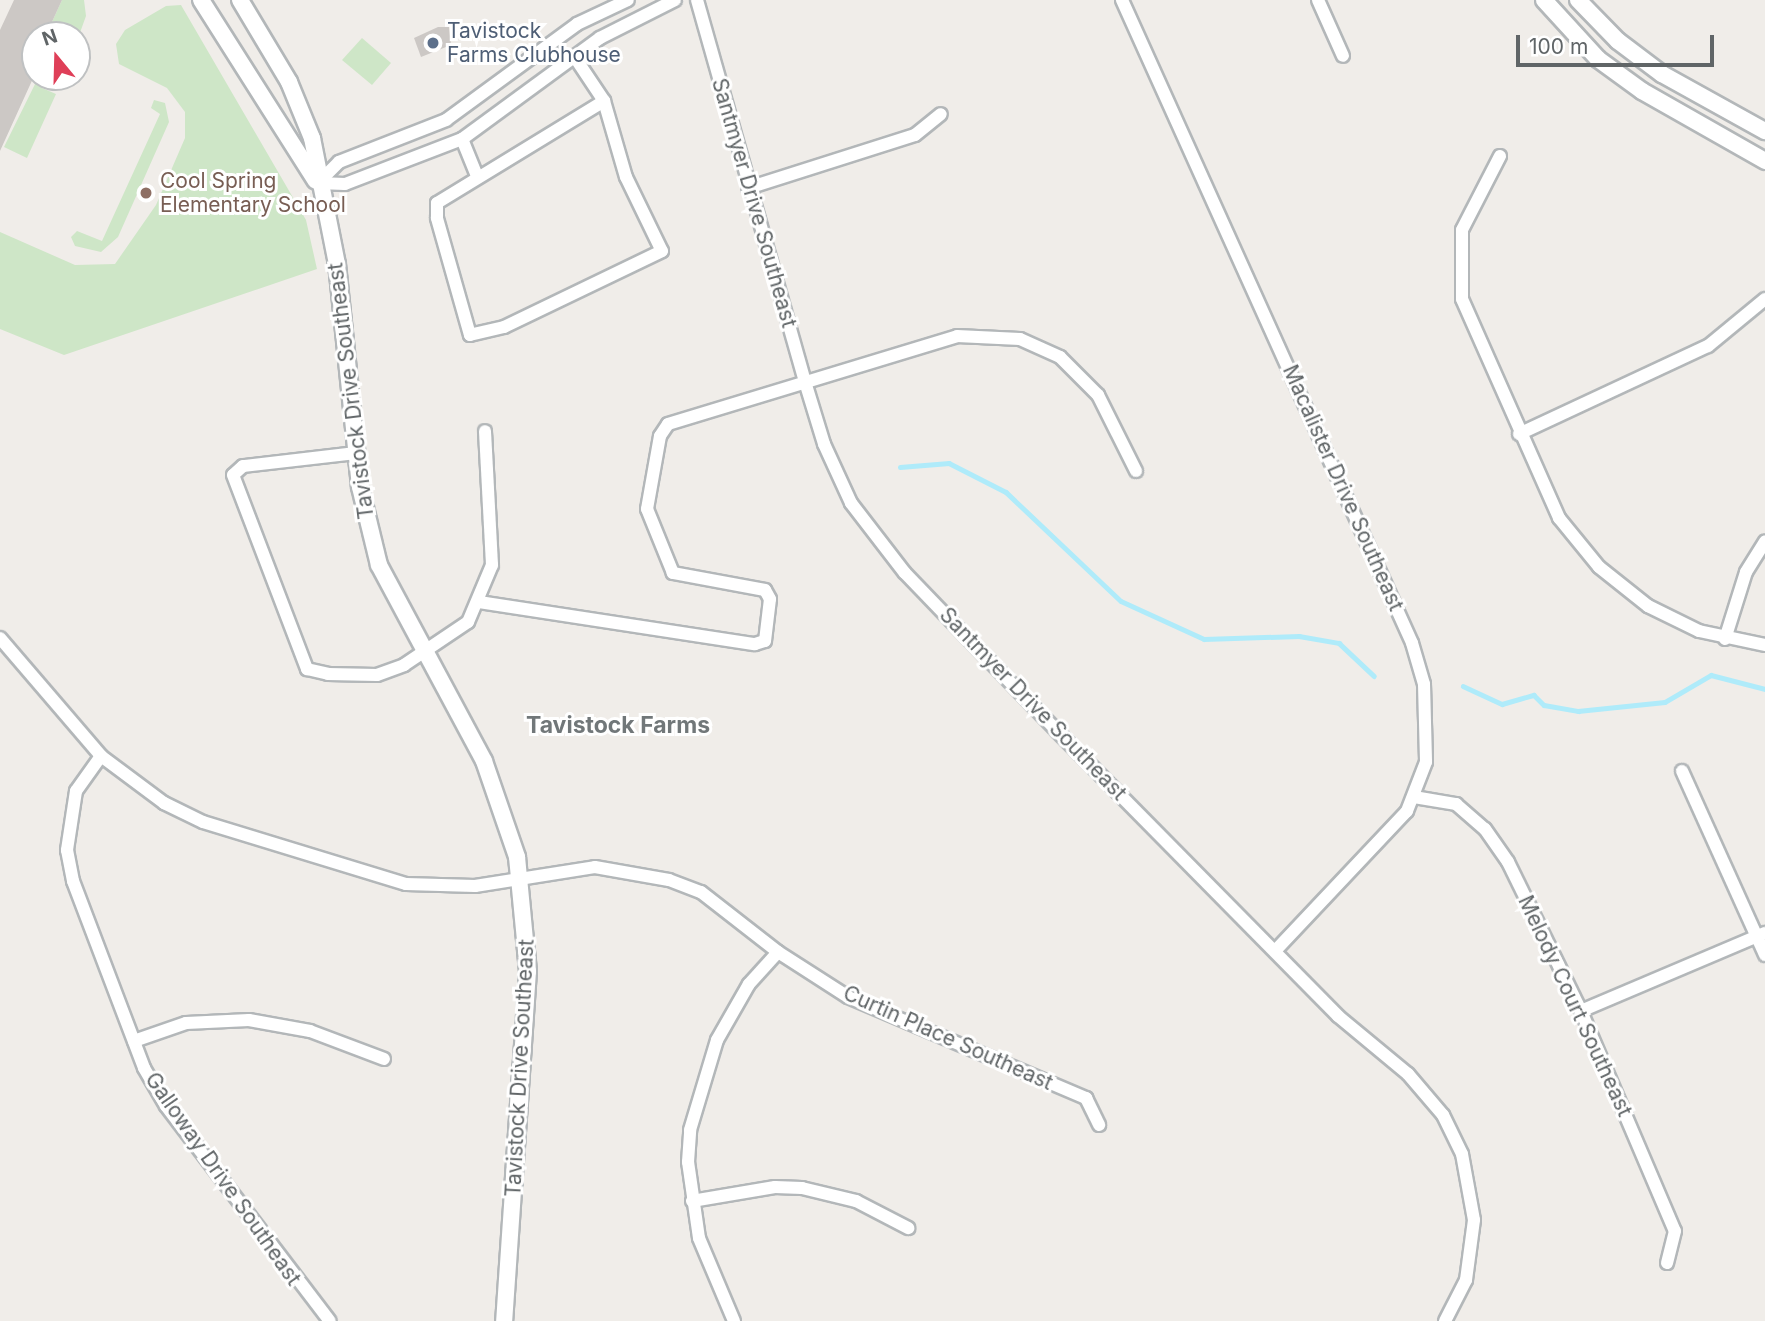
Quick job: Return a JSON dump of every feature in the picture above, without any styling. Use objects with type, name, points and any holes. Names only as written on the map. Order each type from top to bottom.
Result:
[{"type":"street","name":"Tavistock Drive Southeast","points":[[201,0],[317,183]]},
{"type":"street","name":"Tavistock Drive Southeast","points":[[240,0],[302,107],[337,264],[356,453],[379,565],[494,783],[521,880],[528,971],[504,1321]]},
{"type":"street","points":[[317,183],[339,163],[446,120],[577,24],[628,0]]},
{"type":"street","points":[[317,183],[345,184],[462,139],[574,56],[675,0]]},
{"type":"street","name":"Santmyer Drive Southeast","points":[[697,0],[748,188],[806,385],[837,477],[885,551],[1338,1016],[1408,1074],[1458,1142],[1472,1196],[1472,1245],[1466,1280],[1446,1321]]},
{"type":"street","name":"Macalister Drive Southeast","points":[[1122,0],[1418,659],[1428,738],[1414,797],[1386,840],[1275,951]]},
{"type":"street","points":[[1318,0],[1343,56]]},
{"type":"street","points":[[1544,0],[1598,58],[1642,91],[1765,161]]},
{"type":"street","points":[[1578,0],[1618,41],[1662,74],[1765,131]]},
{"type":"street","points":[[574,56],[604,101],[626,177],[662,251],[504,327],[470,335],[435,211],[442,198],[604,101]]},
{"type":"street","points":[[748,188],[915,135],[941,114]]},
{"type":"street","points":[[462,139],[477,176]]},
{"type":"street","points":[[1500,156],[1462,230],[1458,280],[1467,318],[1559,518],[1599,567],[1648,606],[1726,639],[1765,645]]},
{"type":"street","points":[[1519,434],[1700,351],[1765,299]]},
{"type":"street","points":[[479,602],[755,644],[765,641],[770,600],[765,590],[673,573],[647,509],[668,424],[806,385],[957,336],[1020,339],[1060,357],[1090,384],[1136,471]]},
{"type":"street","points":[[356,453],[243,466],[233,475],[307,669],[377,675],[424,653],[468,622],[479,602],[492,565],[485,431]]},
{"type":"street","points":[[1726,639],[1746,572],[1765,542]]},
{"type":"street","name":"Curtin Place Southeast","points":[[0,638],[101,756],[164,803],[202,822],[365,873],[452,888],[521,880],[595,867],[652,875],[701,892],[778,952],[848,997],[1086,1098],[1099,1125]]},
{"type":"street","name":"Galloway Drive Southeast","points":[[101,756],[76,791],[67,850],[73,881],[134,1041],[166,1105],[330,1321]]},
{"type":"street","points":[[1682,771],[1761,935],[1765,955]]},
{"type":"street","name":"Melody Court Southeast","points":[[1414,797],[1456,803],[1498,845],[1581,1011],[1675,1231],[1667,1263]]},
{"type":"street","points":[[1581,1011],[1761,935]]},
{"type":"street","points":[[734,1321],[705,1260],[692,1201],[689,1147],[700,1082],[727,1020],[778,952]]},
{"type":"street","points":[[134,1041],[186,1023],[249,1020],[310,1031],[384,1059]]},
{"type":"street","points":[[692,1201],[775,1187],[802,1188],[856,1201],[908,1228]]},
{"type":"green space","points":[[62,0],[84,0],[84,21],[52,21]]},
{"type":"green space","points":[[181,5],[306,220],[317,269],[64,355],[0,329],[0,232],[75,265],[115,264],[156,205],[185,138],[185,112],[167,88],[119,64],[116,44],[125,30],[166,6]]},
{"type":"green space","points":[[362,38],[391,63],[372,85],[342,60]]},
{"type":"green space","points":[[32,91],[49,91],[56,94],[27,158],[4,147]]},
{"type":"green space","points":[[154,100],[165,103],[169,122],[118,237],[101,252],[75,246],[71,237],[77,231],[102,241],[160,114],[151,108]]},
{"type":"building","points":[[14,0],[62,0],[52,21],[21,21],[21,91],[27,91],[0,151],[0,30]]},
{"type":"building","name":"Tavistock Farms Clubhouse","points":[[438,27],[449,27],[451,45],[421,57],[414,38]]},
{"type":"waterway","points":[[900,467],[949,463],[1006,492],[1121,601],[1204,639],[1299,636],[1339,643],[1374,676]]},
{"type":"waterway","points":[[1463,686],[1502,704],[1534,695],[1544,705],[1578,711],[1665,702],[1711,675],[1765,689]]},
{"type":"place","name":"Tavistock Farms Clubhouse","points":[[433,43]]},
{"type":"place","name":"Cool Spring Elementary School","points":[[146,193]]},
{"type":"district","name":"Tavistock Farms","points":[[618,725]]}]
